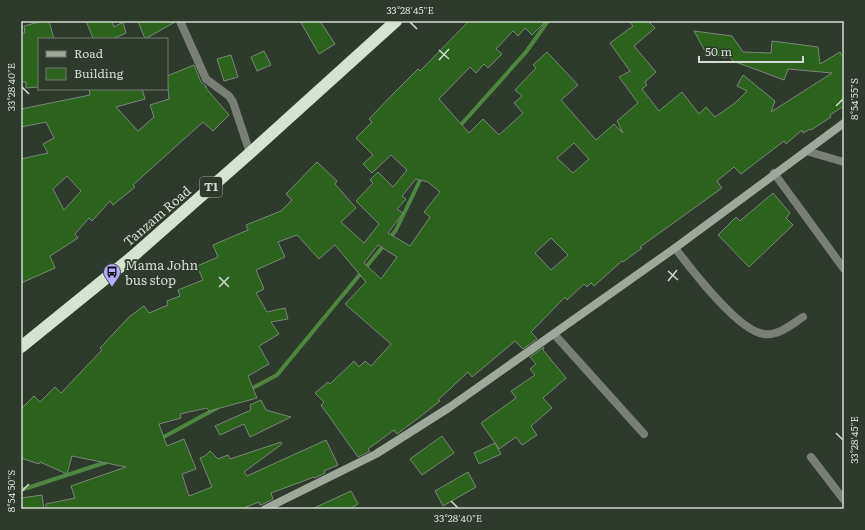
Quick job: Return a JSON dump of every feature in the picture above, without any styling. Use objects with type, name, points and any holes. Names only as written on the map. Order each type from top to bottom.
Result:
[{"type":"highway","name":"Tanzam Road","points":[[21,347],[132,257],[396,21]]},
{"type":"main road","points":[[265,509],[376,454],[450,407],[675,248],[774,173],[844,123]]},
{"type":"street","points":[[180,21],[206,79],[229,96],[233,102],[250,153]]},
{"type":"street","points":[[806,151],[844,162]]},
{"type":"street","points":[[774,173],[844,268]]},
{"type":"street","points":[[675,248],[725,307],[754,331],[765,334],[777,332],[803,317]]},
{"type":"street","points":[[554,334],[644,434]]},
{"type":"street","points":[[811,457],[844,500]]},
{"type":"building","points":[[49,21],[54,38],[38,38],[38,87],[26,88],[26,82],[21,82],[21,33],[25,33],[24,26]]},
{"type":"building","points":[[86,21],[112,21],[114,27],[123,22],[126,33],[114,38],[93,38]]},
{"type":"building","points":[[138,21],[175,21],[147,38],[145,38]]},
{"type":"building","points":[[300,21],[320,21],[335,44],[319,54]]},
{"type":"building","points":[[469,21],[546,21],[532,35],[525,28],[518,36],[513,31],[496,49],[502,54],[488,68],[484,64],[476,73],[470,67],[439,99],[469,133],[483,119],[499,135],[523,113],[514,103],[522,96],[515,90],[536,68],[533,65],[547,52],[578,85],[561,100],[596,140],[614,124],[623,133],[617,121],[638,103],[619,77],[630,71],[610,43],[633,26],[629,21],[648,21],[655,28],[634,46],[656,72],[645,82],[647,85],[642,89],[659,111],[682,92],[699,114],[706,107],[715,117],[735,103],[747,91],[737,86],[743,75],[775,101],[771,112],[832,73],[788,69],[784,80],[733,61],[729,56],[725,58],[717,55],[711,48],[705,51],[694,31],[732,36],[743,52],[771,53],[772,41],[818,47],[820,64],[840,52],[844,59],[844,106],[830,115],[831,117],[811,130],[810,129],[803,133],[802,130],[786,144],[784,141],[741,174],[734,167],[717,181],[722,188],[640,247],[642,248],[623,262],[622,261],[594,286],[591,283],[587,287],[584,284],[567,300],[565,297],[531,332],[537,339],[523,349],[515,341],[472,377],[468,372],[438,400],[440,401],[397,434],[394,430],[368,449],[370,451],[358,457],[321,405],[324,402],[315,393],[328,382],[330,384],[354,361],[359,367],[365,361],[371,366],[391,344],[345,304],[366,282],[335,245],[319,259],[297,235],[278,242],[285,257],[256,270],[264,289],[256,293],[267,312],[285,308],[288,319],[271,322],[279,334],[259,346],[269,364],[248,376],[257,398],[209,411],[207,408],[180,414],[181,418],[159,424],[167,446],[184,439],[196,469],[182,474],[189,496],[212,487],[200,458],[205,456],[210,451],[218,459],[228,455],[230,459],[281,442],[282,444],[244,472],[247,476],[326,440],[338,465],[324,471],[325,473],[315,478],[314,477],[271,493],[273,499],[263,504],[260,505],[259,502],[241,509],[46,509],[46,504],[75,498],[71,486],[126,467],[72,456],[67,474],[40,462],[39,464],[21,458],[21,409],[34,396],[40,402],[55,387],[61,393],[102,350],[100,348],[129,317],[144,306],[149,313],[168,305],[167,301],[180,296],[178,290],[203,280],[197,266],[218,257],[213,245],[248,230],[246,225],[281,211],[292,200],[286,194],[317,162],[337,181],[335,184],[356,208],[341,222],[364,243],[379,224],[356,201],[373,183],[370,180],[378,172],[393,187],[407,170],[391,155],[372,173],[363,164],[373,155],[356,138],[372,122],[369,119],[418,69],[420,71]],"holes":[[[574,143],[589,159],[573,173],[557,158]],[[416,179],[428,182],[440,192],[424,212],[430,217],[410,246],[388,233],[403,213],[397,209],[406,199],[402,196]],[[551,238],[568,255],[551,270],[535,253]],[[378,245],[397,257],[381,279],[364,263]]]},
{"type":"building","points":[[264,51],[271,65],[257,71],[251,57]]},
{"type":"building","points":[[231,55],[238,77],[224,81],[217,59]]},
{"type":"building","points":[[194,65],[201,82],[207,87],[205,87],[229,115],[213,131],[203,122],[133,185],[135,187],[113,205],[110,201],[92,221],[89,218],[75,234],[78,238],[50,256],[55,268],[21,283],[21,159],[48,153],[43,144],[54,138],[46,122],[21,127],[21,109],[90,95],[89,90],[142,90],[145,99],[116,107],[138,131],[154,117],[150,105],[169,99],[168,76]],"holes":[[[67,176],[81,191],[64,210],[53,189]]]},
{"type":"building","points":[[773,193],[790,213],[786,218],[793,225],[749,267],[718,235],[736,217],[740,221]]},
{"type":"building","points":[[544,347],[543,350],[566,378],[543,398],[552,408],[531,426],[537,435],[522,445],[516,437],[499,449],[481,423],[516,398],[511,391],[535,375],[530,369],[536,364],[530,357]]},
{"type":"building","points":[[261,400],[266,410],[291,417],[250,437],[244,424],[220,435],[215,426],[251,410],[250,405]]},
{"type":"building","points":[[442,436],[454,453],[422,475],[410,459]]},
{"type":"building","points":[[495,443],[501,454],[479,464],[474,453]]},
{"type":"building","points":[[468,472],[476,487],[443,506],[435,491]]},
{"type":"building","points":[[351,491],[358,504],[349,509],[312,509]]},
{"type":"building","points":[[42,495],[44,509],[21,509],[21,498]]},
{"type":"waterway","points":[[458,128],[526,52],[548,21]]},
{"type":"waterway","points":[[389,239],[396,230],[422,176]]},
{"type":"waterway","points":[[249,390],[277,375],[385,244]]},
{"type":"waterway","points":[[160,439],[217,408]]},
{"type":"waterway","points":[[21,490],[110,461]]},
{"type":"place","name":"Mama John bus stop","points":[[112,287]]}]
